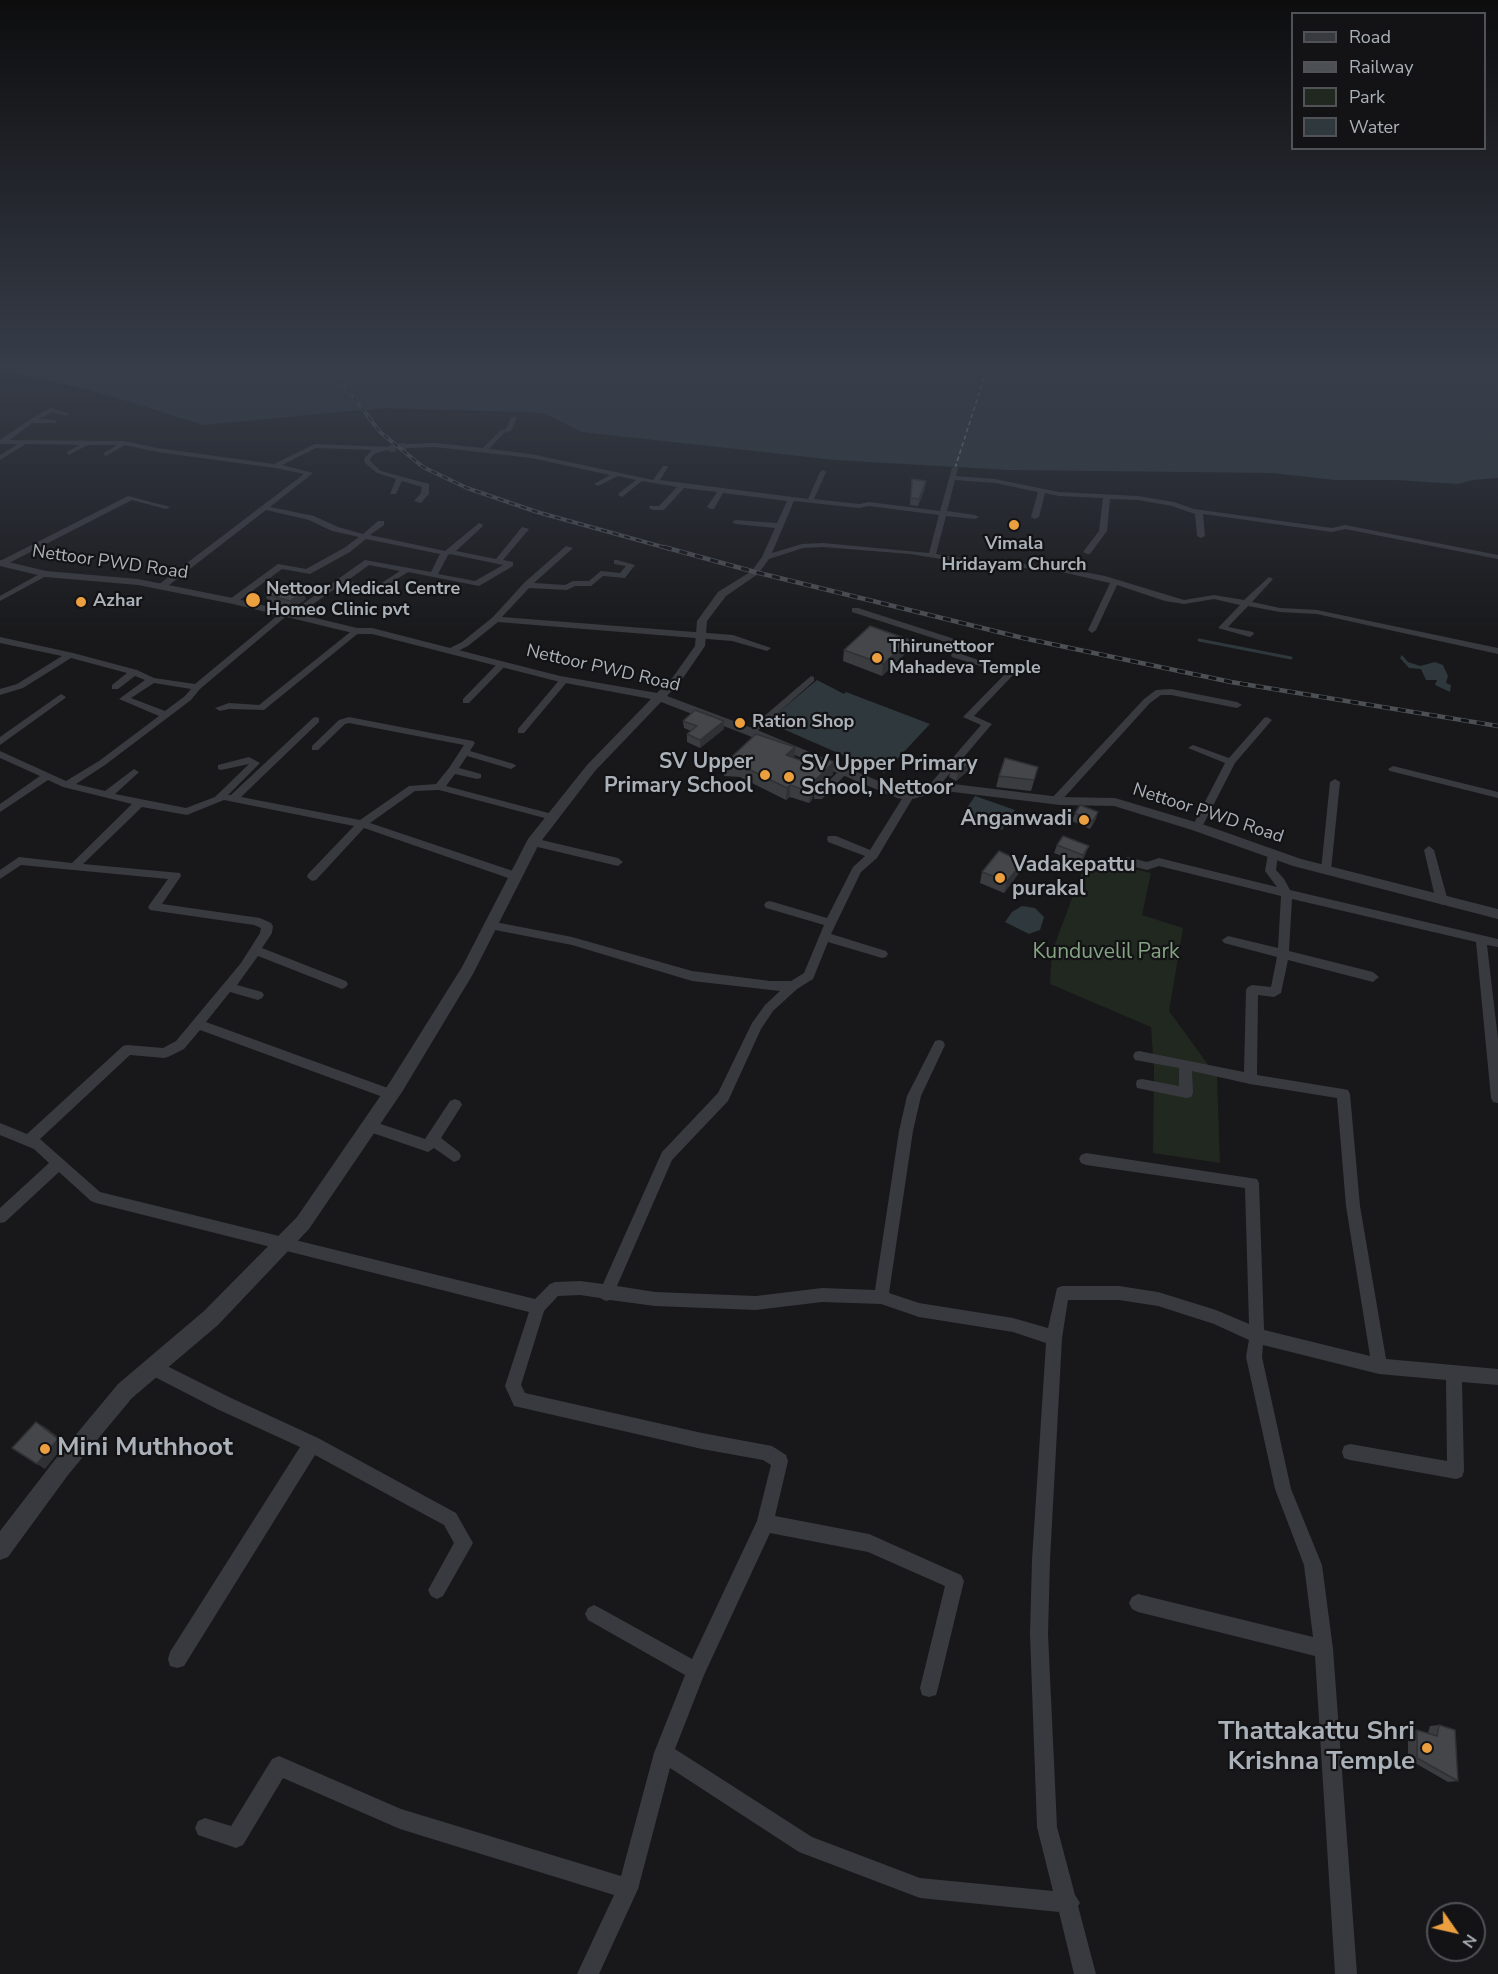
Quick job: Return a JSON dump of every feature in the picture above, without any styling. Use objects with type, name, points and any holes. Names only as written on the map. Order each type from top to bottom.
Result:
[{"type":"street","points":[[161,587],[310,473],[247,461]]},
{"type":"street","points":[[275,466],[285,461]]},
{"type":"street","points":[[367,461],[379,472],[426,486],[425,494],[418,501]]},
{"type":"street","points":[[544,471],[553,461]]},
{"type":"street","points":[[554,461],[640,480],[682,486],[859,506],[869,504],[943,516]]},
{"type":"street","points":[[655,482],[664,467]]},
{"type":"street","points":[[932,555],[955,468]]},
{"type":"street","points":[[810,501],[823,472]]},
{"type":"street","points":[[598,484],[615,475]]},
{"type":"street","points":[[393,492],[400,477]]},
{"type":"street","points":[[952,478],[995,481],[1042,492],[1150,500],[1174,504],[1199,512],[1332,530],[1345,526],[1498,557]]},
{"type":"street","points":[[622,495],[640,480]]},
{"type":"street","points":[[653,508],[662,508],[682,486]]},
{"type":"street","points":[[711,507],[722,489]]},
{"type":"street","points":[[1035,517],[1042,492]]},
{"type":"street","points":[[1087,552],[1103,531],[1107,497]]},
{"type":"street","points":[[1,563],[131,498],[166,507]]},
{"type":"street","points":[[280,498],[289,499]]},
{"type":"street","points":[[0,1549],[60,1468],[124,1390],[211,1318],[303,1223],[391,1095],[468,969],[533,842],[591,768],[677,679],[700,646],[702,621],[722,594],[755,572],[766,557],[791,499]]},
{"type":"street","points":[[68,785],[102,763],[188,698],[197,687],[290,614],[371,558],[406,570],[476,584],[510,564],[387,542],[335,529],[311,518],[265,508]]},
{"type":"street","points":[[870,511],[975,518]]},
{"type":"street","points":[[1199,512],[1201,536]]},
{"type":"street","points":[[233,519],[247,522]]},
{"type":"street","points":[[736,522],[780,526]]},
{"type":"street","points":[[233,601],[281,566],[307,572],[381,523]]},
{"type":"street","points":[[433,575],[448,553],[479,525]]},
{"type":"street","points":[[498,562],[525,529]]},
{"type":"street","points":[[217,536],[227,538]]},
{"type":"street","points":[[381,548],[387,542]]},
{"type":"street","points":[[766,557],[792,548],[823,545],[932,555],[979,563],[1053,568],[1115,582],[1184,602],[1214,597],[1245,604],[1347,617],[1498,651]]},
{"type":"street","points":[[451,651],[465,644],[496,619],[527,585],[568,548]]},
{"type":"street","points":[[527,585],[567,588],[573,583],[591,584],[601,573],[622,576],[631,565],[617,562]]},
{"type":"street","name":"Nettoor PWD Road","points":[[1,563],[46,574],[138,582],[233,601],[357,631],[372,632],[564,680],[658,697],[751,732],[897,794],[909,796],[930,790],[952,788],[1056,801],[1115,802],[1326,870],[1498,914]]},
{"type":"street","points":[[339,581],[375,591],[406,570]]},
{"type":"street","points":[[0,599],[46,574]]},
{"type":"street","points":[[1250,634],[1222,628],[1269,579]]},
{"type":"street","points":[[1092,630],[1115,582]]},
{"type":"street","points":[[855,610],[964,645],[955,655],[1011,672],[968,717],[987,724],[930,790]]},
{"type":"street","points":[[496,619],[701,634],[733,638],[767,648]]},
{"type":"street","points":[[220,708],[229,706],[261,708],[357,631]]},
{"type":"street","points":[[0,640],[134,672],[152,680],[197,687]]},
{"type":"street","points":[[0,692],[20,686],[70,656]]},
{"type":"street","points":[[466,701],[502,664]]},
{"type":"street","points":[[115,687],[134,672]]},
{"type":"street","points":[[751,732],[811,679]]},
{"type":"street","points":[[152,680],[124,699],[165,715]]},
{"type":"street","points":[[521,731],[564,680]]},
{"type":"street","points":[[1056,801],[1147,701],[1160,692],[1171,692],[1237,705]]},
{"type":"street","points":[[0,742],[61,697]]},
{"type":"street","points":[[233,800],[316,720]]},
{"type":"street","points":[[315,748],[342,722],[349,720],[470,743],[439,787]]},
{"type":"street","points":[[1197,827],[1231,762],[1268,720]]},
{"type":"street","points":[[1193,748],[1231,762]]},
{"type":"street","points":[[463,752],[511,766]]},
{"type":"street","points":[[0,754],[68,785],[187,812],[199,809],[219,798],[255,764],[249,760],[221,772]]},
{"type":"street","points":[[3,766],[14,759]]},
{"type":"street","points":[[90,759],[102,763]]},
{"type":"street","points":[[1393,769],[1498,795]]},
{"type":"street","points":[[453,770],[477,776]]},
{"type":"street","points":[[108,794],[134,772]]},
{"type":"street","points":[[818,797],[843,772]]},
{"type":"street","points":[[0,809],[48,775]]},
{"type":"street","points":[[1326,870],[1335,782]]},
{"type":"street","points":[[312,877],[362,824],[413,788],[439,787],[552,817]]},
{"type":"street","points":[[606,1294],[667,1156],[704,1119],[723,1096],[756,1026],[769,1008],[793,986],[809,976],[819,956],[824,936],[857,870],[873,855],[909,796]]},
{"type":"street","points":[[219,798],[362,824],[515,876]]},
{"type":"street","points":[[74,867],[140,803]]},
{"type":"street","points":[[832,839],[873,855]]},
{"type":"street","points":[[533,842],[618,862]]},
{"type":"street","points":[[1429,850],[1442,901]]},
{"type":"street","points":[[1250,1079],[1252,990],[1274,992],[1277,990],[1283,954],[1286,894],[1280,882],[1270,871],[1273,854]]},
{"type":"street","points":[[0,875],[19,861],[176,876],[154,907],[256,921],[267,926],[266,933],[255,950],[180,1046],[164,1053],[127,1050],[29,1141]]},
{"type":"street","points":[[1127,861],[1147,866],[1159,862],[1498,943]]},
{"type":"street","points":[[770,905],[830,923]]},
{"type":"street","points":[[490,925],[572,941],[692,976],[770,986],[793,986]]},
{"type":"street","points":[[824,936],[882,954]]},
{"type":"street","points":[[1480,939],[1498,1098]]},
{"type":"street","points":[[1228,940],[1373,978]]},
{"type":"street","points":[[255,950],[342,984]]},
{"type":"street","points":[[228,987],[258,994]]},
{"type":"street","points":[[198,1024],[391,1095]]},
{"type":"street","points":[[881,1297],[906,1131],[914,1096],[939,1045]]},
{"type":"street","points":[[1139,1056],[1250,1079],[1342,1094],[1353,1206],[1379,1366]]},
{"type":"street","points":[[1142,1084],[1186,1093],[1185,1064]]},
{"type":"street","points":[[369,1126],[429,1146],[455,1105]]},
{"type":"street","points":[[0,1129],[39,1145],[96,1197],[537,1307]]},
{"type":"street","points":[[433,1140],[454,1155]]},
{"type":"street","points":[[1086,1159],[1252,1183],[1257,1336],[1254,1357],[1283,1489],[1313,1565],[1324,1649],[1346,1974]]},
{"type":"street","points":[[0,1217],[60,1164]]},
{"type":"street","points":[[588,1974],[628,1889],[664,1753],[696,1671],[765,1522],[780,1461],[766,1452],[702,1441],[520,1400],[513,1386],[537,1307],[555,1289],[580,1288],[606,1294],[655,1299],[756,1303],[822,1295],[881,1297],[919,1310],[1013,1325],[1054,1338]]},
{"type":"street","points":[[1085,1974],[1069,1903],[1047,1827],[1040,1634],[1041,1560],[1054,1338],[1062,1293],[1119,1293],[1158,1299],[1216,1317],[1257,1336],[1379,1366],[1498,1377]]},
{"type":"street","points":[[153,1367],[223,1403],[312,1444],[450,1519],[464,1543],[437,1590]]},
{"type":"street","points":[[1350,1452],[1456,1471],[1454,1373]]},
{"type":"street","points":[[177,1659],[312,1444]]},
{"type":"street","points":[[765,1522],[868,1543],[955,1581],[929,1688]]},
{"type":"street","points":[[1138,1603],[1324,1649]]},
{"type":"street","points":[[594,1614],[696,1671]]},
{"type":"street","points":[[664,1753],[806,1845],[920,1888],[1069,1903]]},
{"type":"street","points":[[205,1828],[236,1838],[279,1766],[400,1819],[628,1889]]},
{"type":"green space","name":"Kunduvelil Park","points":[[1087,858],[1151,873],[1142,915],[1183,928],[1169,1011],[1217,1077],[1220,1163],[1153,1153],[1154,1068],[1151,1027],[1050,984],[1052,952]]},
{"type":"water","points":[[854,461],[1498,461],[1498,478],[1458,484],[1396,480],[1335,480],[1272,473],[1008,470]]},
{"type":"water","points":[[1402,655],[1408,662],[1420,666],[1435,662],[1443,665],[1448,676],[1446,683],[1451,685],[1450,692],[1435,685],[1437,680],[1426,680],[1421,669],[1409,668],[1400,658]]},
{"type":"water","points":[[817,680],[844,694],[846,692],[930,724],[884,773],[767,722]]},
{"type":"water","points":[[975,796],[1015,810],[1002,830],[962,815]]},
{"type":"water","points":[[1022,906],[1035,908],[1044,917],[1040,930],[1029,934],[1005,922],[1012,912]]},
{"type":"building","points":[[912,479],[926,481],[919,499],[911,498]]},
{"type":"building","points":[[278,585],[303,592],[290,601],[265,594]]},
{"type":"building","points":[[870,626],[910,640],[883,664],[844,650]]},
{"type":"building","points":[[695,710],[724,721],[700,740],[687,734],[697,726],[683,721]]},
{"type":"building","points":[[756,734],[795,747],[786,755],[817,766],[825,758],[834,762],[813,782],[813,789],[810,792],[790,785],[787,788],[740,765],[724,764]]},
{"type":"building","points":[[961,758],[971,762],[958,773],[951,770]]},
{"type":"building","points":[[1005,758],[1038,767],[1034,780],[999,776]]},
{"type":"building","points":[[1080,805],[1098,812],[1093,821],[1075,813]]},
{"type":"building","points":[[1063,836],[1089,846],[1083,855],[1057,845]]},
{"type":"building","points":[[999,851],[1023,862],[1007,881],[982,872]]},
{"type":"building","points":[[36,1422],[58,1439],[37,1464],[12,1448]]},
{"type":"building","name":"Thattakattu Shri Krishna Temple","points":[[1439,1725],[1455,1730],[1458,1781],[1417,1758],[1417,1730],[1437,1736]]},
{"type":"waterway","points":[[1199,640],[1291,658]]},
{"type":"ferry route","points":[[955,468],[957,461]]},
{"type":"railway","points":[[416,461],[423,467],[467,488],[537,512],[670,549]]},
{"type":"railway","points":[[664,547],[755,572],[1023,638],[1231,682],[1498,726]]},
{"type":"place","name":"Vimala Hridayam Church","points":[[1014,525]]},
{"type":"place","name":"Nettoor Medical Centre Homeo Clinic pvt","points":[[253,600]]},
{"type":"place","name":"Azhar","points":[[81,602]]},
{"type":"place","name":"Thirunettoor Mahadeva Temple","points":[[877,658]]},
{"type":"place","name":"Ration Shop","points":[[740,723]]},
{"type":"place","name":"SV Upper Primary School","points":[[765,775]]},
{"type":"place","name":"SV Upper Primary School, Nettoor","points":[[789,777]]},
{"type":"place","name":"Anganwadi","points":[[1084,820]]},
{"type":"place","name":"Vadakepattu purakal","points":[[1000,878]]},
{"type":"place","name":"Mini Muthhoot","points":[[45,1449]]},
{"type":"place","name":"Thattakattu Shri Krishna Temple","points":[[1427,1748]]}]
